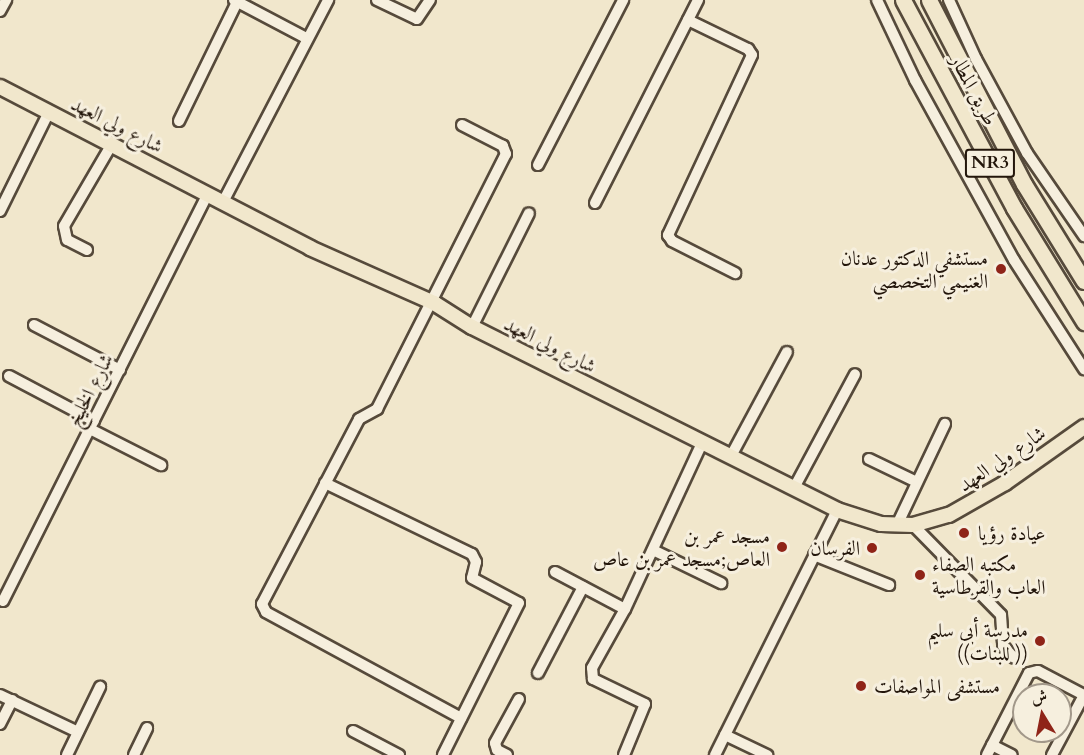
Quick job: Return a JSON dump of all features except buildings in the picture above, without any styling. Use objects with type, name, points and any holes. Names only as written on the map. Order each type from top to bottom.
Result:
[{"type":"highway","name":"طريق المطار","points":[[903,0],[1014,208],[1084,322]]},
{"type":"highway","name":"طريق المطار","points":[[929,0],[1036,203],[1084,280]]},
{"type":"highway","points":[[1036,203],[1084,261]]},
{"type":"main road","name":"شارع ولي العهد","points":[[0,87],[310,248],[434,303],[472,327],[837,510],[881,524],[913,525],[949,515],[977,502],[1084,427]]},
{"type":"street","points":[[0,11],[6,0]]},
{"type":"street","points":[[223,202],[306,38],[328,0]]},
{"type":"street","points":[[377,0],[417,20],[430,0]]},
{"type":"street","points":[[537,165],[623,0]]},
{"type":"street","points":[[595,203],[698,0]]},
{"type":"street","points":[[877,0],[915,80],[1006,246],[1084,369]]},
{"type":"street","points":[[949,0],[976,59],[1027,153],[1084,236]]},
{"type":"street","points":[[179,121],[236,1],[306,38]]},
{"type":"street","points":[[688,20],[747,49],[752,55],[668,235],[672,241],[735,273]]},
{"type":"street","points":[[0,211],[49,112]]},
{"type":"street","points":[[461,718],[262,608],[359,418],[377,409],[434,303],[506,154],[503,146],[462,125]]},
{"type":"street","points":[[87,250],[67,240],[64,226],[112,144]]},
{"type":"street","name":"شارع الخليخ","points":[[3,601],[208,194]]},
{"type":"street","points":[[472,327],[529,213]]},
{"type":"street","points":[[34,326],[120,370]]},
{"type":"street","points":[[731,456],[788,352]]},
{"type":"street","points":[[794,488],[855,374]]},
{"type":"street","points":[[9,376],[161,465]]},
{"type":"street","points":[[897,525],[945,424]]},
{"type":"street","points":[[624,755],[645,704],[593,679],[591,674],[625,609],[702,443]]},
{"type":"street","points":[[869,459],[917,482]]},
{"type":"street","points":[[325,483],[472,554],[476,562],[472,578],[518,601],[443,755]]},
{"type":"street","points":[[715,755],[837,510]]},
{"type":"street","points":[[913,525],[1001,615],[1003,646],[1014,658]]},
{"type":"street","points":[[653,550],[721,583]]},
{"type":"street","points":[[814,555],[889,585]]},
{"type":"street","points":[[555,572],[625,609]]},
{"type":"street","points":[[538,673],[583,587]]},
{"type":"street","points":[[1012,755],[989,750],[1029,673],[1038,671],[1084,695],[1052,755]]},
{"type":"street","points":[[67,755],[100,687]]},
{"type":"street","points":[[0,695],[78,732]]},
{"type":"street","points":[[507,755],[497,750],[495,743],[519,699]]},
{"type":"street","points":[[0,724],[12,700]]},
{"type":"street","points":[[134,755],[147,728]]},
{"type":"street","points":[[353,731],[399,755]]},
{"type":"street","points":[[725,735],[767,755]]},
{"type":"place","name":"مستشفي الدكتور عدنان الغنيمي التخصصي","points":[[1001,269]]},
{"type":"place","name":"عيادة رؤيا","points":[[964,533]]},
{"type":"place","name":"مسجد عمر بن العاص;مسجد عمر بن عاص","points":[[782,547]]},
{"type":"place","name":"الفرسان","points":[[872,548]]},
{"type":"place","name":"مكتبه الصفاء العاب والقرطاسية","points":[[920,575]]},
{"type":"place","name":"مدرسة أبي سليم ((للبنات ))","points":[[1040,641]]},
{"type":"place","name":"مستشفى المواصفات","points":[[861,686]]}]
